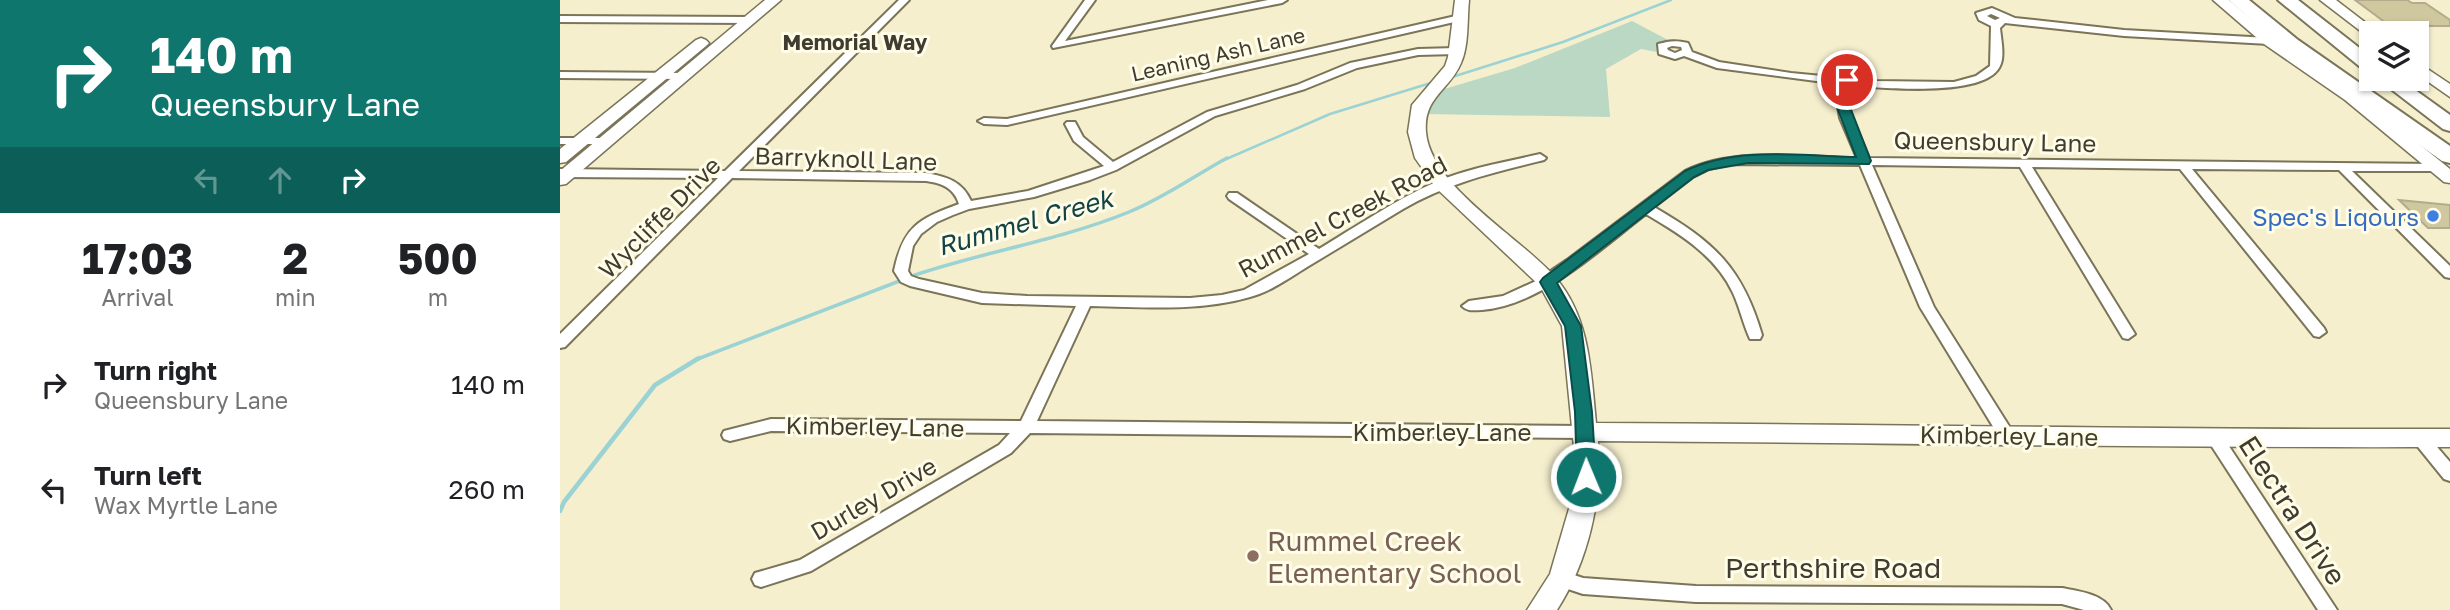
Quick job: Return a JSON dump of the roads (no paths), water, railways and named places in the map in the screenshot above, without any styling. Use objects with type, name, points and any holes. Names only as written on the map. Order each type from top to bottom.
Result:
[{"type":"highway","points":[[2238,0],[2447,164]]},
{"type":"highway","points":[[2264,0],[2447,164]]},
{"type":"highway","points":[[2287,0],[2359,57]]},
{"type":"highway","points":[[2321,3],[2359,36]]},
{"type":"highway","points":[[2404,91],[2450,125]]},
{"type":"highway","points":[[2427,91],[2450,110]]},
{"type":"street","points":[[560,158],[754,0]]},
{"type":"street","points":[[563,176],[774,0]]},
{"type":"street","name":"Wycliffe Drive","points":[[560,343],[904,0]]},
{"type":"street","points":[[1090,0],[1057,46],[1282,0]]},
{"type":"street","points":[[1209,15],[1216,0]]},
{"type":"street","points":[[1462,0],[1452,67],[1420,104],[1417,120],[1424,158],[1442,184],[1548,282],[1573,326],[1585,432],[1586,495],[1562,579],[1541,610]]},
{"type":"street","points":[[2220,0],[2269,41],[2447,164]]},
{"type":"street","points":[[2321,3],[2359,25]]},
{"type":"street","points":[[1996,25],[1982,18],[1980,13],[2000,13],[2012,20]]},
{"type":"street","name":"Leaning Ash Lane","points":[[985,121],[1007,122],[1460,18]]},
{"type":"street","points":[[560,19],[750,20]]},
{"type":"street","points":[[1686,53],[1717,65],[1751,72],[1874,84],[1943,85],[1980,78],[1995,66],[1996,25],[2000,21],[2012,20],[2114,33],[2269,41]]},
{"type":"street","points":[[2181,35],[2237,31],[2248,24]]},
{"type":"street","points":[[966,206],[1030,194],[1112,167],[1211,114],[1301,87],[1354,65],[1418,52],[1456,51]]},
{"type":"street","points":[[560,75],[684,76]]},
{"type":"street","points":[[2429,76],[2450,92]]},
{"type":"street","points":[[1847,80],[1840,90],[1841,102],[1927,307],[1943,335],[1984,393],[2006,433]]},
{"type":"street","points":[[1071,124],[1078,139],[1112,167]]},
{"type":"street","points":[[560,141],[605,141]]},
{"type":"street","name":"Rummel Creek Road","points":[[966,206],[933,219],[916,231],[906,246],[901,271],[906,279],[982,298],[1190,303],[1222,300],[1249,293],[1282,277],[1401,205],[1442,184],[1539,158]]},
{"type":"street","name":"Queensbury Lane","points":[[1469,306],[1489,306],[1508,301],[1548,282],[1689,174],[1717,162],[1748,159],[2342,167],[2447,164]]},
{"type":"street","points":[[2024,163],[2128,334]]},
{"type":"street","points":[[2183,165],[2319,332]]},
{"type":"street","points":[[2342,167],[2450,274]]},
{"type":"street","name":"Barryknoll Lane","points":[[563,176],[926,177],[951,183],[959,189],[966,206]]},
{"type":"street","points":[[1233,196],[1318,254]]},
{"type":"street","points":[[1646,208],[1686,232],[1726,266],[1749,311],[1755,335]]},
{"type":"street","name":"Durley Drive","points":[[761,579],[805,566],[1005,449],[1026,427],[1085,302]]},
{"type":"street","name":"Kimberley Lane","points":[[730,435],[771,425],[2450,438]]},
{"type":"street","name":"Electra Drive","points":[[2215,438],[2328,610]]},
{"type":"street","points":[[2420,438],[2450,474]]},
{"type":"street","name":"Perthshire Road","points":[[1562,579],[1583,586],[1696,594],[2062,596],[2083,600],[2102,610]]},
{"type":"waterway","name":"Rummel Creek","points":[[1449,78],[1563,42],[1671,0]]},
{"type":"waterway","name":"Rummel Creek","points":[[1224,160],[1330,114],[1434,82]]},
{"type":"waterway","name":"Rummel Creek","points":[[909,277],[1047,239],[1129,212],[1227,158]]},
{"type":"waterway","name":"Rummel Creek","points":[[697,359],[902,280]]},
{"type":"waterway","name":"Rummel Creek","points":[[560,511],[564,502],[655,385],[697,359]]},
{"type":"place","name":"Spec's Liqours","points":[[2433,216]]},
{"type":"place","name":"Rummel Creek Elementary School","points":[[1253,556]]},
{"type":"district","name":"Memorial Way","points":[[855,42]]}]
